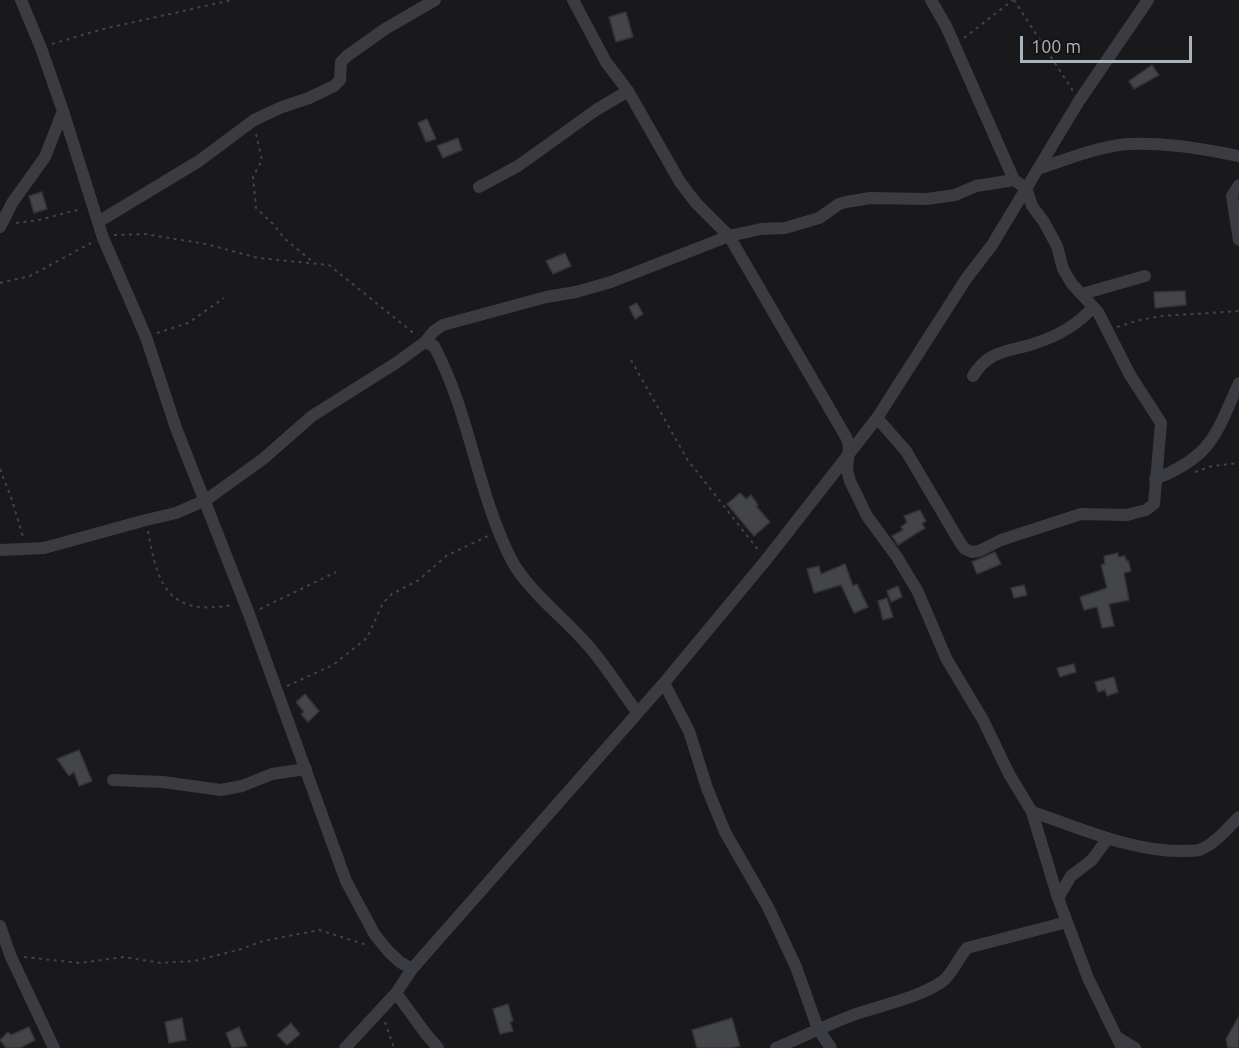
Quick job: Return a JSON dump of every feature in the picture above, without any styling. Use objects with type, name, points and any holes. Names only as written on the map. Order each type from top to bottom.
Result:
[{"type":"street","points":[[21,0],[63,111],[103,238],[146,337],[176,428],[247,609],[346,881],[375,935],[389,952],[412,969]]},
{"type":"street","points":[[99,222],[199,161],[254,120],[334,86],[339,80],[341,62],[347,56],[385,28],[435,0]]},
{"type":"street","points":[[573,0],[606,62],[628,91],[680,182],[696,203],[729,236],[809,376],[835,416],[849,445],[847,470],[850,481],[867,516],[897,557],[918,592],[946,658],[983,720],[1009,774],[1032,812],[1058,898],[1088,978],[1122,1048]]},
{"type":"street","points":[[877,418],[906,451],[965,549],[972,552],[1081,514],[1128,515],[1146,510],[1154,504],[1161,423],[1130,375],[1098,312],[1072,284],[1063,269],[1057,246],[1032,206],[1026,188],[1014,180],[955,45],[931,0]]},
{"type":"street","points":[[345,1048],[396,993],[412,969],[664,683],[848,456],[877,418],[966,279],[992,245],[1079,101],[1148,0]]},
{"type":"street","points":[[479,188],[518,166],[596,110],[628,91]]},
{"type":"street","points":[[0,224],[45,157],[63,111]]},
{"type":"street","points":[[1040,168],[1068,157],[1129,144],[1180,145],[1239,156]]},
{"type":"street","points":[[0,550],[44,548],[176,513],[206,500],[263,459],[312,416],[425,342],[434,331],[443,326],[546,297],[576,292],[611,282],[729,236],[761,229],[785,228],[819,218],[839,204],[846,202],[870,198],[927,199],[955,195],[976,186],[1014,180]]},
{"type":"street","points":[[1239,185],[1232,196],[1239,240]]},
{"type":"street","points":[[1082,294],[1145,276]]},
{"type":"street","points":[[972,376],[990,356],[1057,335],[1086,315],[1093,307]]},
{"type":"street","points":[[425,342],[434,346],[450,381],[500,536],[513,562],[524,579],[592,651],[637,712]]},
{"type":"street","points":[[1155,479],[1178,471],[1200,455],[1214,438],[1239,383]]},
{"type":"street","points":[[664,683],[689,730],[707,788],[725,832],[768,907],[788,949],[818,1029],[831,1048]]},
{"type":"street","points":[[113,780],[163,782],[222,790],[242,786],[273,774],[306,769]]},
{"type":"street","points":[[1032,812],[1147,849],[1198,850],[1207,846],[1239,817]]},
{"type":"street","points":[[1058,898],[1071,876],[1092,860],[1108,838]]},
{"type":"street","points":[[776,1048],[854,1015],[882,1008],[945,980],[967,948],[972,945],[1067,922]]},
{"type":"street","points":[[0,926],[11,957],[54,1048]]},
{"type":"street","points":[[396,993],[438,1048]]},
{"type":"street","points":[[1116,1036],[1135,1048]]},
{"type":"path","points":[[41,48],[104,30],[232,0]]},
{"type":"path","points":[[955,45],[978,30],[1014,0],[1079,101]]},
{"type":"path","points":[[254,120],[262,160],[253,177],[256,208],[285,239],[314,262]]},
{"type":"path","points":[[0,224],[39,220],[92,207]]},
{"type":"path","points":[[0,283],[30,276],[83,246],[103,238],[117,234],[145,234],[206,244],[258,258],[329,265],[372,302],[425,342]]},
{"type":"path","points":[[146,337],[188,323],[224,298]]},
{"type":"path","points":[[1109,332],[1121,324],[1161,316],[1239,311]]},
{"type":"path","points":[[631,360],[687,459],[766,560]]},
{"type":"path","points":[[1194,473],[1212,466],[1239,463]]},
{"type":"path","points":[[0,469],[12,500],[26,549]]},
{"type":"path","points":[[146,520],[160,578],[168,593],[177,601],[196,608],[247,609],[336,572]]},
{"type":"path","points":[[276,691],[333,664],[367,638],[383,603],[392,594],[419,580],[446,556],[486,536],[500,536]]},
{"type":"path","points":[[11,957],[38,957],[80,963],[124,957],[161,963],[182,962],[210,957],[263,941],[319,930],[370,946]]},
{"type":"path","points":[[382,1009],[394,1048]]},
{"type":"building","points":[[626,12],[633,37],[616,42],[609,17]]},
{"type":"building","points":[[1152,65],[1159,75],[1134,89],[1129,81]]},
{"type":"building","points":[[427,119],[436,139],[426,142],[418,123]]},
{"type":"building","points":[[458,138],[462,150],[443,158],[437,146]]},
{"type":"building","points":[[42,192],[47,209],[34,213],[29,196]]},
{"type":"building","points":[[565,253],[571,266],[553,274],[546,261]]},
{"type":"building","points":[[1185,291],[1186,305],[1155,308],[1154,292]]},
{"type":"building","points":[[637,303],[643,314],[635,319],[629,307]]},
{"type":"building","points":[[740,493],[746,499],[751,495],[758,505],[756,506],[770,522],[754,536],[727,504]]},
{"type":"building","points":[[920,510],[926,521],[922,524],[925,528],[898,545],[892,536],[903,530],[901,527],[907,522],[904,516]]},
{"type":"building","points":[[995,552],[1001,564],[977,574],[972,562]]},
{"type":"building","points":[[1118,553],[1118,557],[1125,556],[1126,561],[1128,560],[1131,571],[1124,573],[1129,600],[1109,604],[1114,626],[1102,628],[1097,607],[1084,610],[1080,597],[1107,588],[1101,565],[1105,564],[1104,556]]},
{"type":"building","points":[[845,564],[853,586],[857,584],[868,607],[854,613],[841,585],[814,593],[807,569],[819,566],[821,574]]},
{"type":"building","points":[[1024,585],[1027,595],[1014,598],[1011,588]]},
{"type":"building","points":[[898,586],[902,597],[891,602],[887,591]]},
{"type":"building","points":[[887,598],[893,617],[883,620],[878,601]]},
{"type":"building","points":[[1074,664],[1076,672],[1060,677],[1057,668]]},
{"type":"building","points":[[1114,677],[1118,692],[1107,696],[1105,690],[1098,692],[1095,682]]},
{"type":"building","points":[[305,694],[319,711],[308,722],[301,714],[304,712],[296,702]]},
{"type":"building","points":[[79,750],[92,781],[79,786],[74,772],[69,776],[57,759]]},
{"type":"building","points":[[508,1004],[513,1021],[510,1022],[513,1031],[500,1034],[493,1009]]},
{"type":"building","points":[[1239,1016],[1239,1048],[1228,1048],[1226,1039]]},
{"type":"building","points":[[182,1018],[186,1040],[169,1043],[165,1022]]},
{"type":"building","points":[[732,1018],[740,1046],[697,1048],[692,1030]]},
{"type":"building","points":[[291,1023],[300,1034],[287,1045],[277,1035]]},
{"type":"building","points":[[29,1027],[35,1040],[20,1048],[6,1048],[0,1040],[8,1032],[11,1035]]},
{"type":"building","points":[[239,1027],[247,1046],[232,1048],[226,1033]]}]
